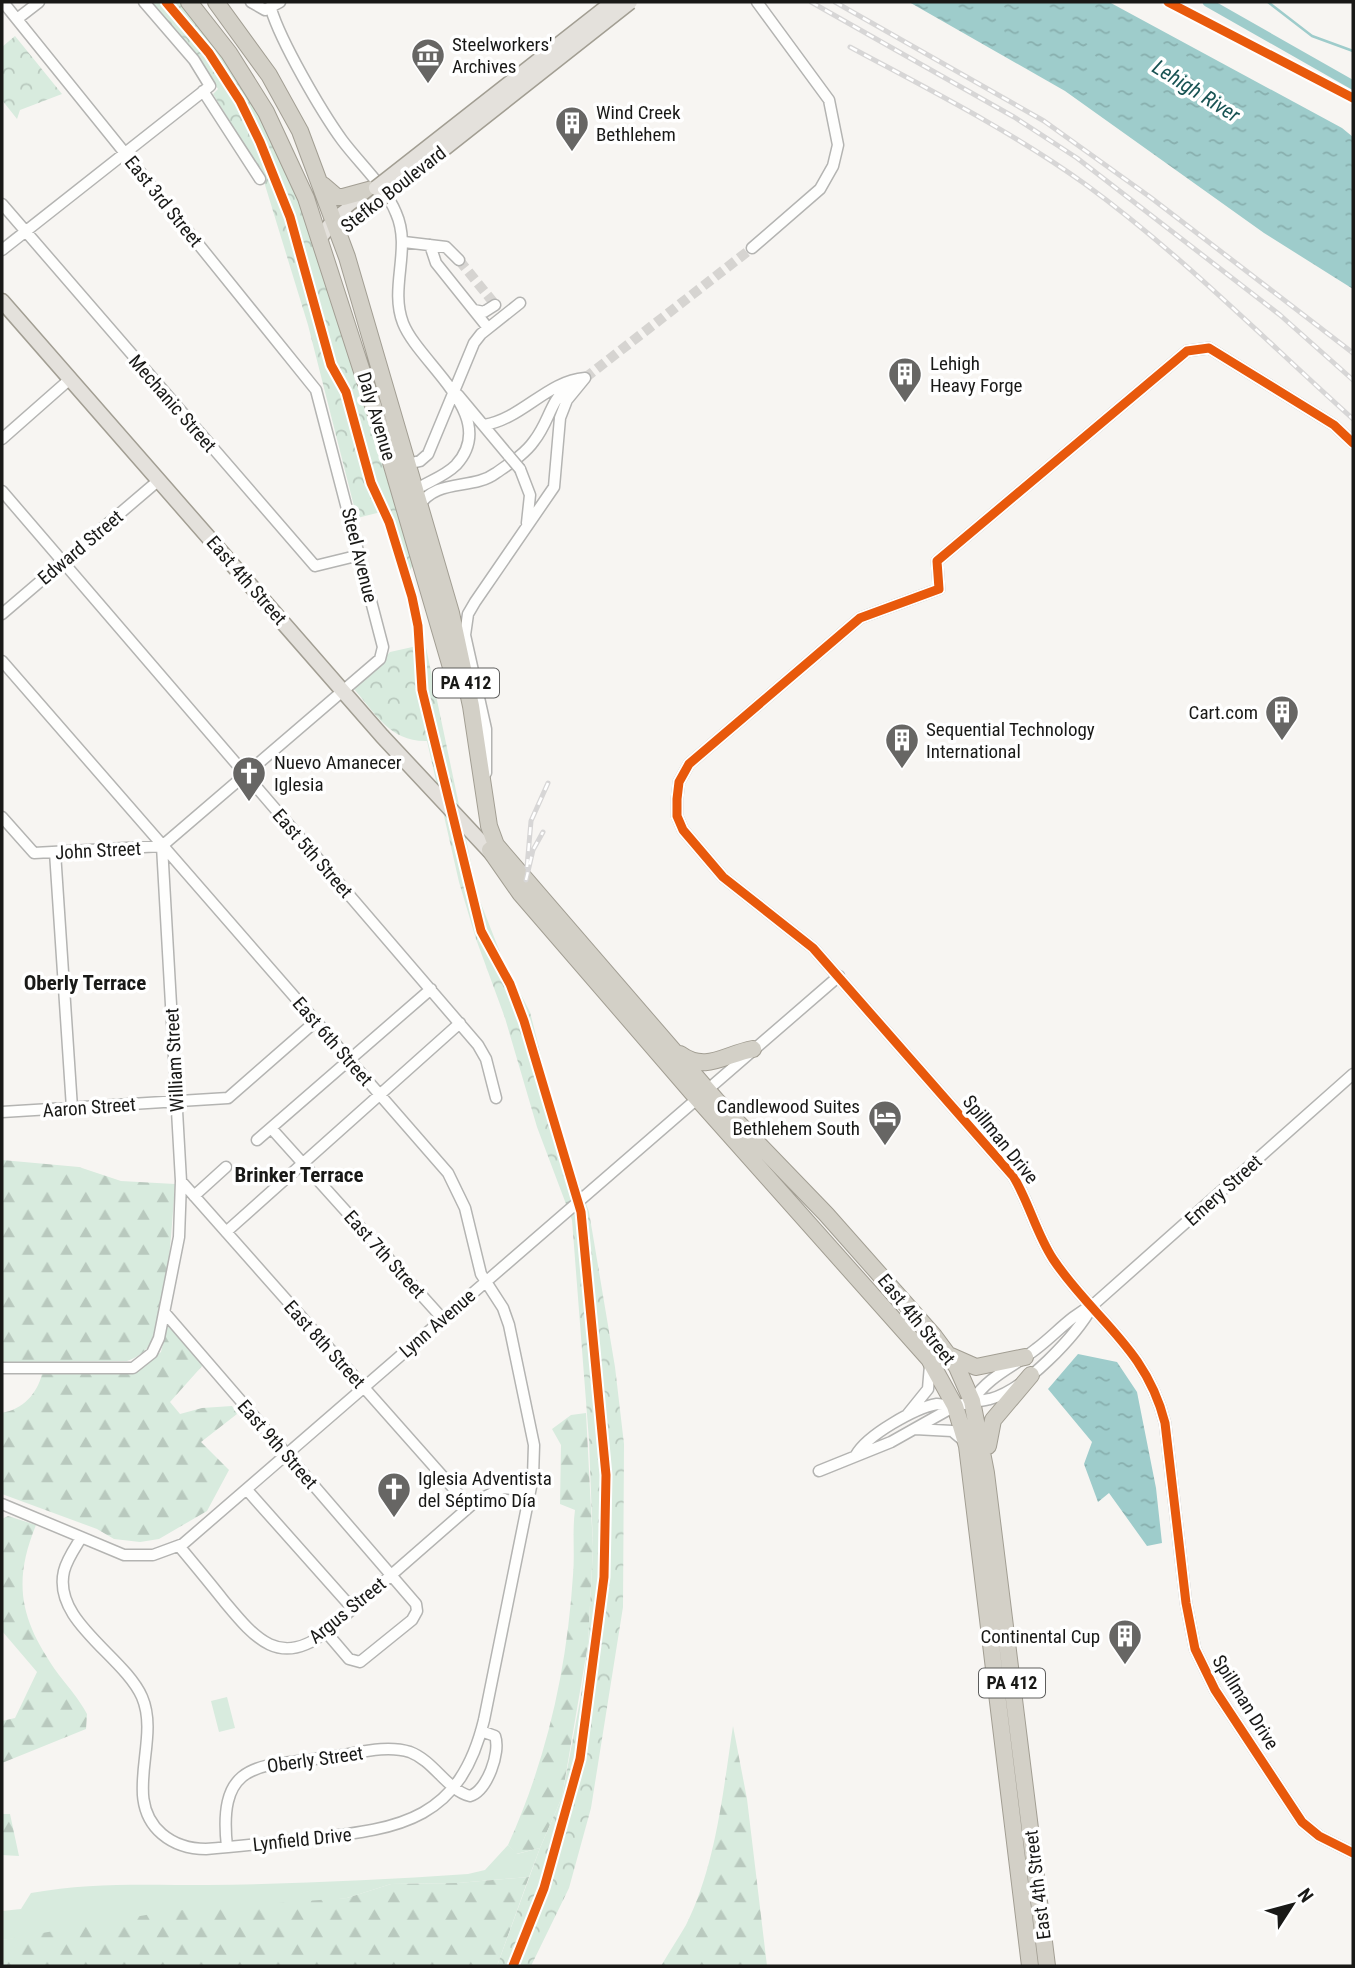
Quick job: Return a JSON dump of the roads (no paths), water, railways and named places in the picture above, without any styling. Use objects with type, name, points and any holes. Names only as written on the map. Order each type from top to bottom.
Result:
[{"type":"highway","name":"Daly Avenue","points":[[189,2],[218,37],[266,112],[301,187],[388,452],[413,500],[412,534],[456,686],[481,830],[501,859]]},
{"type":"highway","name":"Daly Avenue","points":[[216,2],[252,49],[285,102],[323,185],[408,465],[413,500],[458,645],[492,836],[501,859]]},
{"type":"highway","points":[[323,185],[349,208],[376,188]]},
{"type":"highway","name":"East 4th Street","points":[[501,859],[520,874],[535,910],[701,1093],[929,1359],[955,1406],[967,1446],[1030,1966]]},
{"type":"highway","name":"East 4th Street","points":[[501,859],[527,892],[670,1048],[701,1093],[826,1214],[948,1354],[972,1401],[986,1473],[1047,1966]]},
{"type":"highway","points":[[670,1048],[691,1062],[700,1063],[753,1049]]},
{"type":"highway","points":[[948,1354],[976,1367],[1025,1357]]},
{"type":"highway","points":[[986,1473],[993,1420],[1031,1375]]},
{"type":"main road","name":"Stefko Boulevard","points":[[376,188],[613,2]]},
{"type":"main road","name":"Stefko Boulevard","points":[[318,239],[336,227],[349,208],[630,2]]},
{"type":"main road","name":"East 4th Street","points":[[2,301],[426,784],[465,827],[501,859]]},
{"type":"street","name":"East 3rd Street","points":[[3,2],[316,390],[321,404]]},
{"type":"street","points":[[17,19],[39,2]]},
{"type":"street","points":[[144,2],[188,52],[260,179]]},
{"type":"street","points":[[251,2],[260,9],[275,5],[330,122],[393,206],[404,242],[398,302],[402,320],[414,342],[453,391],[469,427],[465,451],[449,471],[413,500]]},
{"type":"street","points":[[752,248],[820,189],[833,166],[838,145],[829,100],[757,2]]},
{"type":"street","points":[[2,250],[207,89]]},
{"type":"street","name":"Mechanic Street","points":[[2,204],[315,566],[360,555]]},
{"type":"street","points":[[404,242],[446,247],[459,260]]},
{"type":"street","points":[[430,245],[436,262],[488,328]]},
{"type":"street","points":[[388,452],[396,462],[408,465],[420,461],[428,454],[474,343],[488,328],[518,305],[494,303],[484,312],[474,310]]},
{"type":"street","points":[[494,303],[504,316]]},
{"type":"street","name":"Spillman Drive","points":[[1353,443],[1334,425],[1209,348],[1187,351],[937,561],[939,589],[860,618],[689,764],[679,782],[677,816],[683,830],[710,864],[813,948],[1013,1176],[1027,1199],[1054,1260],[1140,1362],[1162,1411],[1188,1618],[1192,1640],[1203,1670],[1302,1822],[1331,1843],[1353,1853]]},
{"type":"street","points":[[2,439],[70,379]]},
{"type":"street","points":[[484,425],[506,418],[566,382],[581,381]]},
{"type":"street","points":[[413,500],[442,488],[488,478],[526,450],[539,435],[555,399],[581,381]]},
{"type":"street","points":[[485,800],[486,729],[465,629],[475,602],[554,486],[560,418],[567,400],[581,381]]},
{"type":"street","points":[[453,391],[464,399],[520,469],[528,485],[530,506],[521,535]]},
{"type":"street","name":"Steel Avenue","points":[[321,404],[384,652],[343,690]]},
{"type":"street","name":"Edward Street","points":[[2,614],[159,480]]},
{"type":"street","name":"East 5th Street","points":[[2,491],[483,1051],[496,1098]]},
{"type":"street","name":"East 6th Street","points":[[2,661],[443,1165],[457,1189],[484,1281],[503,1308],[510,1330],[534,1445],[531,1488]]},
{"type":"street","points":[[162,846],[343,690]]},
{"type":"street","name":"John Street","points":[[2,817],[34,853],[162,846]]},
{"type":"street","name":"William Street","points":[[2,1368],[133,1368],[152,1353],[165,1314],[179,1237],[181,1181],[162,846]]},
{"type":"street","points":[[55,852],[72,1108]]},
{"type":"street","name":"Lynn Avenue","points":[[2,1504],[132,1557],[153,1555],[179,1546],[839,976]]},
{"type":"street","points":[[257,1140],[431,989]]},
{"type":"street","name":"Aaron Street","points":[[2,1112],[228,1098],[316,1021]]},
{"type":"street","points":[[226,1232],[460,1024]]},
{"type":"street","name":"Emery Street","points":[[819,1471],[869,1452],[955,1406],[991,1398],[1031,1375],[1083,1323],[1093,1306],[1353,1074]]},
{"type":"street","name":"East 7th Street","points":[[271,1128],[442,1318]]},
{"type":"street","points":[[194,1196],[226,1167]]},
{"type":"street","name":"East 8th Street","points":[[181,1181],[469,1506]]},
{"type":"street","name":"Emery Street","points":[[972,1401],[985,1382],[1025,1357],[1074,1314],[1093,1306]]},
{"type":"street","name":"East 9th Street","points":[[165,1314],[416,1604],[416,1614],[409,1622],[366,1659],[358,1662],[345,1655],[326,1632]]},
{"type":"street","points":[[907,1415],[929,1387],[929,1359]]},
{"type":"street","name":"Emery Street","points":[[856,1455],[866,1443],[907,1415],[936,1404],[955,1406]]},
{"type":"street","points":[[915,1429],[952,1431],[967,1446]]},
{"type":"street","name":"Argus Street","points":[[179,1546],[260,1640],[275,1647],[290,1648],[312,1642],[326,1632],[469,1506],[503,1488],[531,1488]]},
{"type":"street","name":"Lynfield Drive","points":[[81,1538],[65,1568],[64,1595],[75,1616],[130,1677],[143,1698],[149,1730],[143,1797],[147,1815],[160,1832],[181,1846],[200,1849],[227,1847],[390,1828],[428,1810],[454,1786],[469,1763],[481,1731],[531,1488]]},
{"type":"street","points":[[247,1490],[352,1608]]},
{"type":"street","points":[[454,1786],[470,1796],[484,1786],[498,1742],[495,1736],[481,1731]]},
{"type":"street","name":"Oberly Street","points":[[227,1847],[225,1816],[231,1791],[247,1773],[265,1764],[400,1750],[425,1760],[454,1786]]},
{"type":"water","name":"Lehigh River","points":[[909,2],[1109,2],[1342,128],[1353,137],[1353,289],[1264,233],[1065,91]]},
{"type":"water","points":[[1078,1354],[1117,1362],[1137,1392],[1156,1488],[1162,1543],[1147,1546],[1109,1493],[1098,1502],[1084,1464],[1092,1442],[1048,1389]]},
{"type":"waterway","points":[[1207,2],[1353,85]]},
{"type":"waterway","points":[[1268,2],[1312,36],[1353,51]]},
{"type":"tunnel","points":[[585,378],[752,248]]},
{"type":"tunnel","points":[[459,260],[493,302]]},
{"type":"railway","points":[[811,2],[1014,117],[1077,158],[1280,315],[1353,380]]},
{"type":"railway","points":[[835,2],[1044,121],[1150,197],[1353,353]]},
{"type":"railway","points":[[850,47],[999,129],[1085,184],[1189,268],[1353,419]]},
{"type":"railway","points":[[527,867],[531,821],[548,783]]},
{"type":"railway","points":[[526,880],[533,850],[543,832]]},
{"type":"place","name":"Steelworkers' Archives","points":[[428,85]]},
{"type":"place","name":"Wind Creek Bethlehem","points":[[572,153]]},
{"type":"place","name":"Lehigh Heavy Forge","points":[[905,404]]},
{"type":"place","name":"Cart.com","points":[[1282,742]]},
{"type":"place","name":"Sequential Technology International","points":[[902,770]]},
{"type":"place","name":"Nuevo Amanecer Iglesia","points":[[249,803]]},
{"type":"place","name":"Candlewood Suites Bethlehem South","points":[[885,1147]]},
{"type":"place","name":"Iglesia Adventista del Séptimo Día","points":[[394,1519]]},
{"type":"place","name":"Continental Cup","points":[[1125,1666]]},
{"type":"district","name":"Oberly Terrace","points":[[85,983]]},
{"type":"district","name":"Brinker Terrace","points":[[299,1175]]}]
